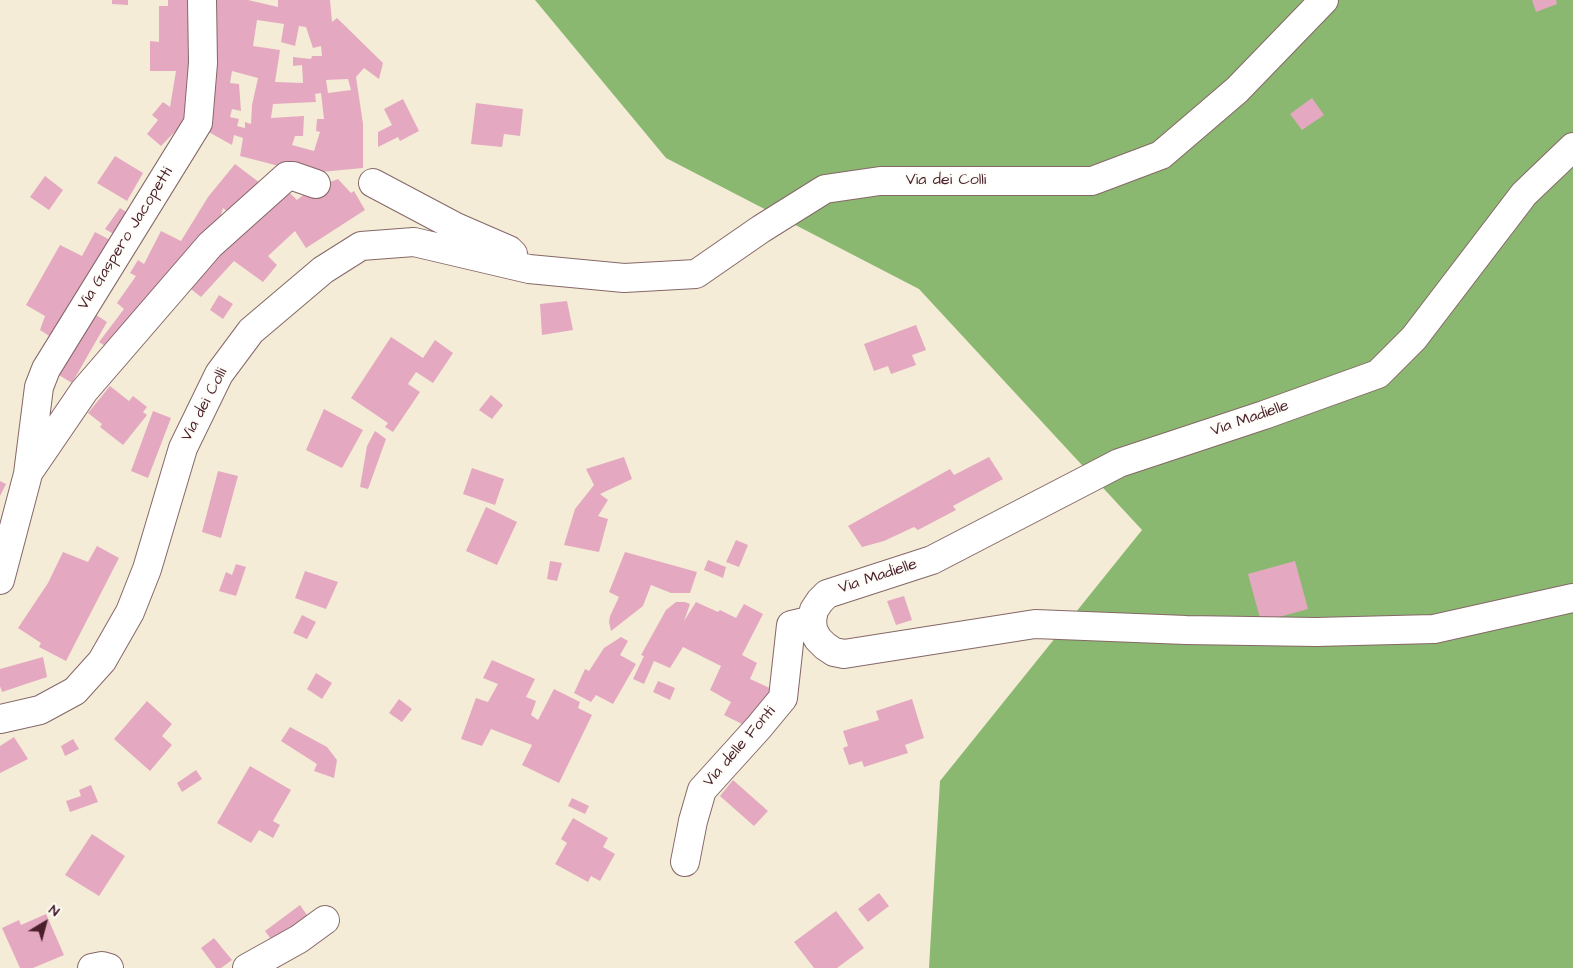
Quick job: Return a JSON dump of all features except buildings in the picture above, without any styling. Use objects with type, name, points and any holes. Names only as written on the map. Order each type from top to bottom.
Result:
[{"type":"street","name":"Via Gaspero Jacopetti","points":[[0,580],[28,474],[39,388],[46,369],[198,123],[203,63],[202,0]]},
{"type":"street","name":"Via dei Colli","points":[[0,719],[40,710],[75,691],[102,661],[130,612],[144,577],[182,448],[219,374],[251,331],[323,270],[362,246],[414,242],[529,269],[624,278],[696,274],[825,189],[880,181],[1092,181],[1161,155],[1237,90],[1324,0]]},
{"type":"street","name":"Via Madielle","points":[[812,620],[814,610],[827,594],[932,560],[1119,463],[1264,415],[1378,374],[1414,338],[1524,194],[1573,147]]},
{"type":"street","name":"Via Gaspero Jacopetti","points":[[28,474],[84,391],[210,245],[286,176],[293,176],[316,184]]},
{"type":"street","points":[[373,183],[456,227],[509,250],[529,269]]},
{"type":"street","points":[[812,620],[818,639],[834,652],[844,654],[1035,624],[1186,630],[1306,632],[1434,629],[1573,598]]},
{"type":"street","name":"Via delle Fonti","points":[[685,862],[693,821],[702,790],[783,698],[791,625],[812,620]]},
{"type":"street","points":[[247,968],[299,939],[325,920]]},
{"type":"street","points":[[92,968],[102,966],[108,968]]},
{"type":"green space","points":[[535,0],[1573,0],[1573,968],[929,968],[940,781],[1142,530],[919,289],[666,158]]}]
